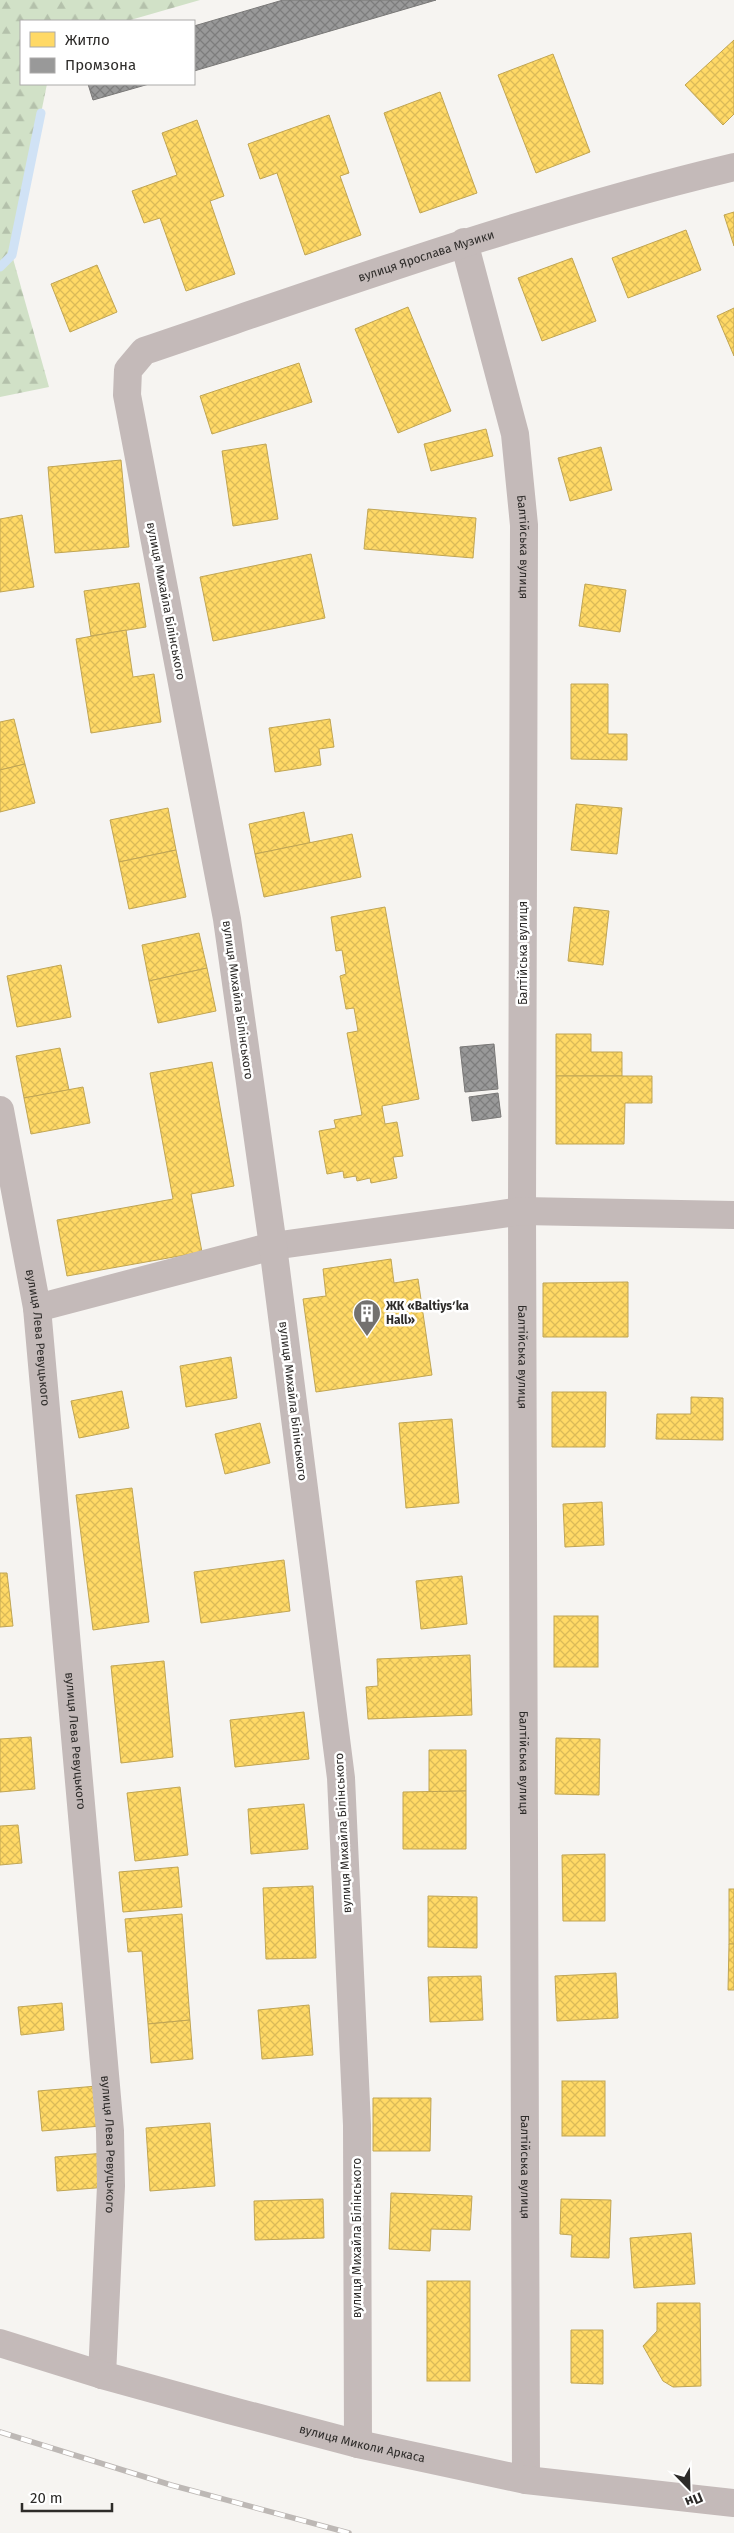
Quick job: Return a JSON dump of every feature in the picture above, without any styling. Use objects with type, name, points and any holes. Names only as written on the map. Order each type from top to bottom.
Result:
[{"type":"street","name":"вулиця Ярослава Музики","points":[[128,370],[144,351],[464,242],[681,180],[734,167]]},
{"type":"street","name":"Балтійська вулиця","points":[[464,242],[515,434],[524,525],[522,1212],[526,2480]]},
{"type":"street","name":"вулиця Михайла Білінського","points":[[128,370],[127,395],[227,919],[274,1246],[342,1778],[357,2125],[358,2444]]},
{"type":"street","name":"вулиця Лева Ревуцького","points":[[0,1110],[37,1308],[110,2131],[111,2186],[102,2375]]},
{"type":"street","points":[[37,1308],[274,1246],[522,1212],[734,1215]]},
{"type":"street","name":"вулиця Миколи Аркаса","points":[[0,2343],[102,2375],[358,2444],[526,2480],[734,2503]]},
{"type":"green space","points":[[0,0],[200,0],[130,20],[20,20],[20,85],[47,85],[12,255],[49,387],[0,397]]},
{"type":"building: Житло","points":[[734,40],[734,114],[723,125],[685,85]]},
{"type":"building: Житло","points":[[553,54],[590,152],[536,173],[498,75]]},
{"type":"building: Житло","points":[[440,92],[477,193],[420,213],[384,113]]},
{"type":"building: Житло","points":[[329,115],[349,173],[340,176],[361,235],[305,255],[277,173],[260,179],[248,144]]},
{"type":"building: Житло","points":[[197,120],[224,196],[210,201],[235,274],[186,291],[160,218],[144,223],[132,191],[177,175],[162,133]]},
{"type":"building: Житло","points":[[734,212],[734,246],[724,215]]},
{"type":"building: Житло","points":[[686,230],[701,270],[628,298],[612,258]]},
{"type":"building: Житло","points":[[572,258],[596,321],[542,341],[518,278]]},
{"type":"building: Житло","points":[[97,265],[117,312],[70,332],[51,284]]},
{"type":"building: Житло","points":[[408,307],[451,411],[398,433],[355,329]]},
{"type":"building: Житло","points":[[734,308],[734,356],[717,316]]},
{"type":"building: Житло","points":[[299,363],[312,402],[212,434],[200,396]]},
{"type":"building: Житло","points":[[486,429],[493,456],[431,471],[424,444]]},
{"type":"building: Житло","points":[[266,444],[278,519],[233,526],[222,451]]},
{"type":"building: Житло","points":[[601,447],[612,490],[570,501],[558,458]]},
{"type":"building: Житло","points":[[121,460],[129,547],[55,553],[48,467]]},
{"type":"building: Житло","points":[[368,509],[476,518],[473,558],[364,549]]},
{"type":"building: Житло","points":[[22,515],[34,587],[0,592],[0,519]]},
{"type":"building: Житло","points":[[311,554],[325,618],[213,641],[200,577]]},
{"type":"building: Житло","points":[[139,583],[146,627],[91,636],[84,591]]},
{"type":"building: Житло","points":[[585,584],[626,590],[620,632],[579,626]]},
{"type":"building: Житло","points":[[126,630],[133,677],[154,674],[161,722],[91,733],[76,639]]},
{"type":"building: Житло","points":[[571,684],[608,684],[608,734],[627,734],[627,760],[571,759]]},
{"type":"building: Житло","points":[[14,719],[25,764],[0,770],[0,722]]},
{"type":"building: Житло","points":[[330,719],[334,747],[319,749],[321,765],[275,772],[269,728]]},
{"type":"building: Житло","points":[[25,764],[35,803],[0,812],[0,770]]},
{"type":"building: Житло","points":[[576,804],[622,808],[617,854],[571,850]]},
{"type":"building: Житло","points":[[168,808],[176,850],[119,862],[110,820]]},
{"type":"building: Житло","points":[[304,812],[310,843],[255,854],[249,824]]},
{"type":"building: Житло","points":[[352,834],[361,877],[264,897],[255,854]]},
{"type":"building: Житло","points":[[176,850],[186,897],[129,909],[119,862]]},
{"type":"building: Житло","points":[[385,907],[419,1099],[382,1106],[385,1124],[397,1122],[403,1156],[393,1157],[397,1178],[371,1183],[370,1178],[357,1181],[356,1176],[344,1178],[343,1171],[327,1174],[319,1131],[336,1128],[334,1120],[362,1115],[347,1033],[358,1031],[354,1008],[346,1009],[340,976],[346,974],[342,950],[336,951],[331,917]]},
{"type":"building: Житло","points":[[574,907],[609,911],[603,965],[568,961]]},
{"type":"building: Житло","points":[[199,933],[207,968],[149,981],[142,945]]},
{"type":"building: Житло","points":[[61,965],[71,1017],[17,1027],[7,976]]},
{"type":"building: Житло","points":[[207,968],[216,1011],[158,1023],[149,981]]},
{"type":"building: Житло","points":[[556,1034],[591,1034],[591,1052],[622,1052],[622,1076],[556,1076]]},
{"type":"building: Житло","points":[[60,1048],[69,1090],[24,1098],[16,1056]]},
{"type":"building: Житло","points":[[212,1062],[234,1186],[191,1194],[202,1252],[67,1276],[57,1220],[173,1199],[150,1073]]},
{"type":"building: Житло","points":[[556,1076],[652,1076],[652,1103],[625,1103],[624,1144],[556,1144]]},
{"type":"building: Житло","points":[[83,1087],[90,1123],[31,1134],[24,1098]]},
{"type":"building: Житло","name":"ЖК «Baltiysʹka Hall»","points":[[391,1259],[394,1283],[418,1279],[432,1375],[316,1392],[303,1299],[326,1296],[323,1269]]},
{"type":"building: Житло","points":[[628,1282],[628,1337],[543,1337],[543,1283]]},
{"type":"building: Житло","points":[[231,1357],[237,1398],[186,1407],[180,1366]]},
{"type":"building: Житло","points":[[122,1391],[129,1428],[79,1438],[71,1401]]},
{"type":"building: Житло","points":[[552,1392],[606,1392],[605,1447],[552,1447]]},
{"type":"building: Житло","points":[[691,1397],[723,1398],[723,1440],[656,1439],[657,1414],[691,1414]]},
{"type":"building: Житло","points":[[452,1419],[459,1503],[406,1508],[399,1423]]},
{"type":"building: Житло","points":[[260,1423],[270,1463],[225,1474],[215,1434]]},
{"type":"building: Житло","points":[[132,1488],[149,1622],[93,1630],[76,1495]]},
{"type":"building: Житло","points":[[602,1502],[604,1545],[565,1547],[563,1504]]},
{"type":"building: Житло","points":[[284,1560],[290,1611],[201,1623],[194,1572]]},
{"type":"building: Житло","points":[[0,1573],[7,1573],[13,1626],[0,1627]]},
{"type":"building: Житло","points":[[462,1576],[467,1624],[421,1629],[416,1581]]},
{"type":"building: Житло","points":[[554,1616],[598,1616],[598,1667],[554,1667]]},
{"type":"building: Житло","points":[[470,1655],[472,1715],[368,1719],[366,1687],[378,1686],[377,1659]]},
{"type":"building: Житло","points":[[164,1661],[173,1757],[121,1763],[111,1666]]},
{"type":"building: Житло","points":[[304,1712],[309,1759],[235,1767],[230,1720]]},
{"type":"building: Житло","points":[[31,1737],[35,1789],[0,1792],[0,1739]]},
{"type":"building: Житло","points":[[556,1738],[600,1739],[599,1795],[555,1794]]},
{"type":"building: Житло","points":[[429,1750],[466,1750],[466,1791],[429,1792]]},
{"type":"building: Житло","points":[[180,1787],[188,1855],[135,1861],[127,1793]]},
{"type":"building: Житло","points":[[466,1791],[466,1849],[403,1849],[403,1792]]},
{"type":"building: Житло","points":[[304,1804],[308,1849],[251,1854],[248,1809]]},
{"type":"building: Житло","points":[[18,1825],[22,1863],[0,1865],[0,1826]]},
{"type":"building: Житло","points":[[605,1854],[605,1921],[563,1921],[562,1855]]},
{"type":"building: Житло","points":[[178,1867],[182,1907],[123,1912],[119,1872]]},
{"type":"building: Житло","points":[[313,1886],[316,1958],[266,1959],[263,1888]]},
{"type":"building: Житло","points":[[729,1889],[734,1889],[734,1944],[729,1944]]},
{"type":"building: Житло","points":[[428,1896],[477,1897],[477,1948],[428,1947]]},
{"type":"building: Житло","points":[[182,1914],[190,2020],[148,2024],[142,1951],[128,1952],[125,1919]]},
{"type":"building: Житло","points":[[729,1944],[734,1944],[734,1990],[728,1990]]},
{"type":"building: Житло","points":[[616,1973],[618,2018],[557,2021],[555,1976]]},
{"type":"building: Житло","points":[[481,1976],[483,2020],[430,2022],[428,1977]]},
{"type":"building: Житло","points":[[62,2003],[64,2030],[21,2035],[18,2007]]},
{"type":"building: Житло","points":[[309,2005],[313,2055],[262,2059],[258,2010]]},
{"type":"building: Житло","points":[[190,2020],[193,2059],[151,2063],[148,2024]]},
{"type":"building: Житло","points":[[562,2081],[605,2081],[605,2136],[562,2136]]},
{"type":"building: Житло","points":[[97,2086],[101,2126],[42,2131],[38,2091]]},
{"type":"building: Житло","points":[[373,2098],[431,2098],[430,2151],[373,2151]]},
{"type":"building: Житло","points":[[210,2123],[215,2186],[150,2191],[146,2128]]},
{"type":"building: Житло","points":[[105,2153],[108,2187],[57,2191],[55,2157]]},
{"type":"building: Житло","points":[[391,2193],[472,2196],[470,2230],[431,2229],[430,2251],[389,2249]]},
{"type":"building: Житло","points":[[323,2199],[324,2238],[255,2240],[254,2201]]},
{"type":"building: Житло","points":[[561,2199],[611,2200],[609,2258],[571,2257],[572,2235],[560,2234]]},
{"type":"building: Житло","points":[[691,2233],[695,2284],[634,2288],[630,2238]]},
{"type":"building: Житло","points":[[427,2281],[470,2281],[470,2381],[427,2381]]},
{"type":"building: Житло","points":[[657,2303],[700,2303],[701,2386],[673,2387],[663,2381],[643,2346],[657,2331]]},
{"type":"building: Житло","points":[[571,2330],[603,2330],[603,2384],[571,2383]]},
{"type":"building: Промзона","points":[[283,0],[436,0],[195,71],[195,26]]},
{"type":"building: Промзона","points":[[88,85],[146,85],[93,100]]},
{"type":"building: Промзона","points":[[494,1044],[498,1089],[465,1092],[460,1047]]},
{"type":"building: Промзона","points":[[498,1093],[501,1117],[472,1121],[469,1097]]},
{"type":"waterway","points":[[0,267],[12,255],[41,113]]},
{"type":"railway","points":[[0,2432],[171,2485],[349,2533]]},
{"type":"place","name":"ЖК «Baltiysʹka Hall»","points":[[367,1337]]}]
